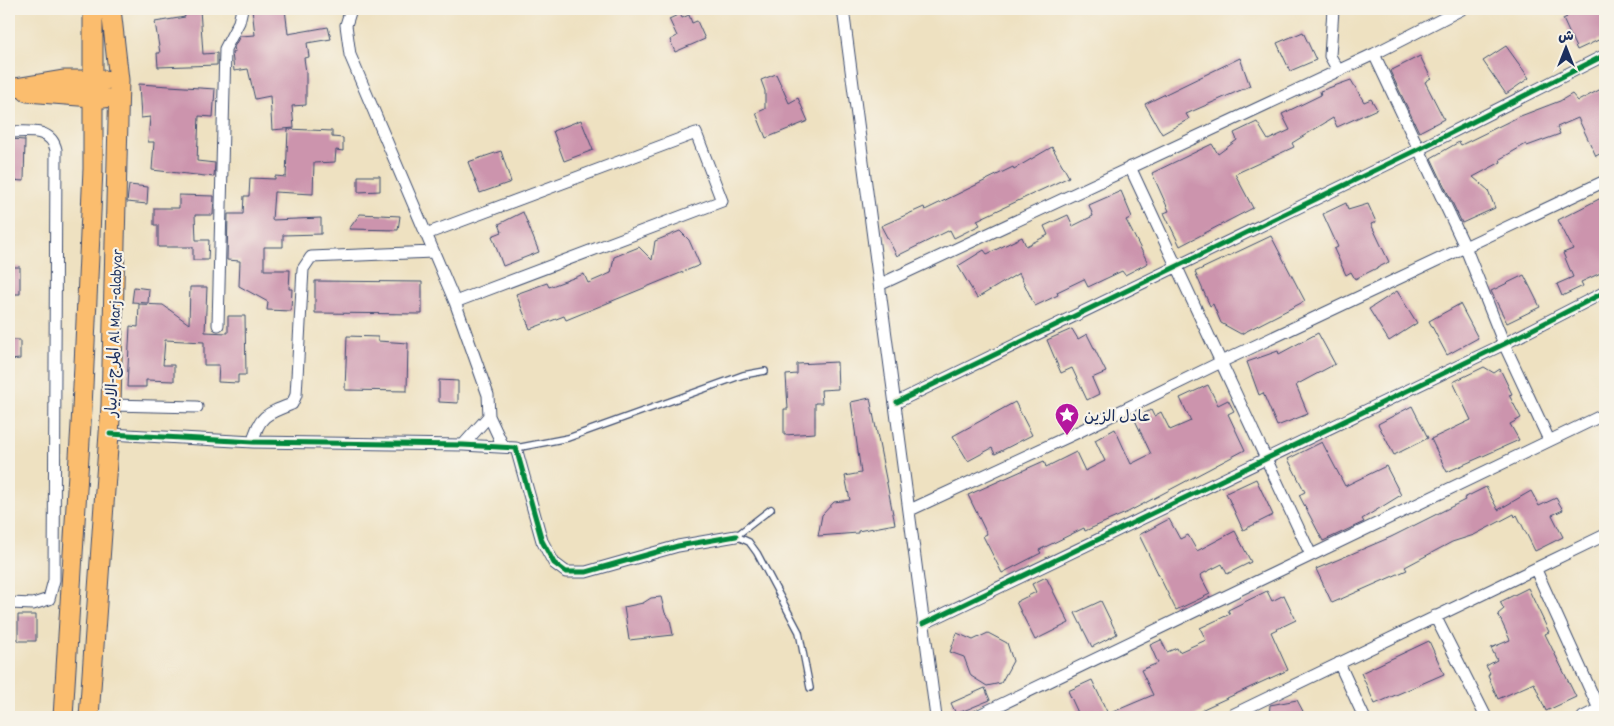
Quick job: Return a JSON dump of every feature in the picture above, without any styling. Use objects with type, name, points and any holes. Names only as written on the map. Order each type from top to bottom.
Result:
[{"type":"main road","name":"المرج-الابيار Al Marj-alabyar","points":[[63,717],[82,408],[93,132],[93,9]]},
{"type":"main road","name":"المرج-الابيار Al Marj-alabyar","points":[[89,717],[111,405],[119,89],[111,9]]},
{"type":"main road","points":[[58,88],[82,66],[94,46]]},
{"type":"main road","points":[[58,88],[86,117],[93,132]]},
{"type":"main road","points":[[9,90],[58,88],[119,89]]},
{"type":"street","points":[[218,325],[225,49],[239,22],[242,9]]},
{"type":"street","points":[[351,9],[346,25],[350,55],[455,302],[488,395],[489,416],[503,446]]},
{"type":"street","points":[[844,9],[936,717]]},
{"type":"street","points":[[1333,9],[1330,56],[1338,70]]},
{"type":"street","points":[[881,284],[1374,54],[1462,9]]},
{"type":"street","points":[[1374,54],[1466,248],[1504,344],[1549,440]]},
{"type":"street","points":[[896,402],[1420,149],[1605,55]]},
{"type":"street","points":[[9,132],[36,132],[50,136],[56,150],[56,169],[54,580],[49,599],[33,604],[9,603]]},
{"type":"street","points":[[426,234],[696,133],[722,201],[455,302]]},
{"type":"street","points":[[1130,167],[1311,555]]},
{"type":"street","points":[[910,510],[1605,181]]},
{"type":"street","points":[[253,442],[256,427],[265,415],[292,404],[296,395],[303,268],[311,257],[434,252]]},
{"type":"street","points":[[923,624],[1266,460],[1504,344],[1605,292]]},
{"type":"street","points":[[111,405],[197,407]]},
{"type":"street","points":[[975,717],[1605,414]]},
{"type":"street","points":[[463,445],[489,416]]},
{"type":"street","points":[[110,434],[253,442],[463,445],[516,448],[542,541],[554,564],[566,572],[586,572],[678,546],[736,536]]},
{"type":"street","points":[[1228,717],[1435,616],[1536,570],[1605,535]]},
{"type":"street","points":[[1536,570],[1602,708],[1583,717]]},
{"type":"street","points":[[1435,616],[1486,717]]},
{"type":"street","points":[[1339,663],[1364,717]]},
{"type":"lane","points":[[516,448],[568,438],[743,375],[765,371]]},
{"type":"lane","points":[[771,509],[736,536],[749,542],[757,553],[799,632],[810,688]]},
{"type":"building","points":[[183,9],[200,9],[203,54],[217,53],[217,65],[158,67],[157,53],[160,53],[155,22],[185,17]]},
{"type":"building","points":[[252,9],[285,9],[288,34],[328,27],[331,39],[307,43],[309,57],[304,58],[306,105],[292,106],[294,128],[272,130],[270,96],[255,99],[248,69],[234,71],[232,52],[235,52],[234,47],[240,36],[255,35]]},
{"type":"building","points":[[1563,9],[1605,9],[1605,37],[1577,50],[1563,19],[1567,17]]},
{"type":"building","points":[[680,14],[682,18],[689,15],[692,23],[697,21],[705,39],[675,52],[670,40],[677,36],[669,19]]},
{"type":"building","points":[[1303,32],[1316,60],[1290,71],[1277,43]]},
{"type":"building","points":[[1506,46],[1529,78],[1506,94],[1483,61]]},
{"type":"building","points":[[1420,56],[1431,78],[1425,82],[1444,119],[1419,132],[1390,71]]},
{"type":"building","points":[[1240,58],[1250,86],[1186,114],[1189,119],[1162,134],[1145,104]]},
{"type":"building","points":[[776,74],[789,103],[798,98],[808,121],[766,138],[756,113],[765,109],[765,91],[761,80]]},
{"type":"building","points":[[1351,80],[1364,102],[1371,99],[1377,109],[1337,127],[1333,118],[1292,143],[1294,147],[1235,174],[1253,208],[1180,246],[1164,213],[1169,211],[1152,173],[1212,144],[1218,154],[1237,140],[1234,133],[1257,122],[1268,140],[1290,130],[1282,114],[1321,95],[1320,91]]},
{"type":"building","points":[[139,84],[215,89],[213,117],[199,116],[197,161],[215,163],[214,177],[152,170],[154,142],[148,142],[150,117],[141,118]]},
{"type":"building","points":[[1605,87],[1605,151],[1596,156],[1578,118],[1557,127],[1560,134],[1527,146],[1526,144],[1500,159],[1501,162],[1473,177],[1488,190],[1495,208],[1462,223],[1431,158],[1459,142],[1461,145],[1518,117],[1560,101],[1572,94],[1578,101]]},
{"type":"building","points":[[581,120],[593,150],[564,161],[553,131]]},
{"type":"building","points":[[288,129],[332,131],[332,137],[343,138],[343,151],[336,150],[335,162],[314,163],[313,194],[274,192],[272,220],[321,218],[321,234],[283,235],[283,247],[264,247],[264,270],[290,270],[289,289],[292,289],[291,311],[267,310],[268,302],[239,286],[240,261],[227,260],[228,214],[243,214],[244,196],[249,196],[250,178],[275,179],[275,176],[286,177]]},
{"type":"building","points":[[9,139],[25,140],[24,181],[9,180]]},
{"type":"building","points":[[1052,147],[1069,177],[977,220],[980,225],[954,238],[950,230],[897,256],[881,226],[924,207],[925,210],[1013,167],[1014,169]]},
{"type":"building","points":[[501,151],[511,182],[480,193],[468,162]]},
{"type":"building","points":[[358,176],[380,176],[380,191],[358,192]]},
{"type":"building","points":[[129,185],[148,187],[147,204],[127,202]]},
{"type":"building","points":[[1121,191],[1132,217],[1126,220],[1148,263],[1125,275],[1122,271],[1088,287],[1084,279],[1057,292],[1058,295],[1035,306],[1019,273],[977,298],[958,266],[984,250],[987,254],[1022,237],[1026,246],[1048,235],[1044,226],[1068,215],[1073,226],[1093,216],[1089,205]]},
{"type":"building","points":[[179,195],[214,196],[213,215],[195,215],[196,240],[209,240],[208,260],[193,260],[193,247],[158,247],[158,225],[154,225],[154,208],[179,208]]},
{"type":"building","points":[[1605,196],[1605,271],[1581,282],[1583,286],[1562,296],[1557,284],[1573,277],[1563,253],[1573,249],[1558,220]]},
{"type":"building","points":[[1346,203],[1348,210],[1368,204],[1376,222],[1371,224],[1389,262],[1355,279],[1351,272],[1346,275],[1334,249],[1338,247],[1323,214]]},
{"type":"building","points":[[523,212],[539,252],[503,266],[492,236],[502,232],[499,224]]},
{"type":"building","points":[[360,214],[400,216],[398,230],[349,229]]},
{"type":"building","points":[[680,231],[689,240],[700,265],[566,320],[564,316],[530,329],[516,294],[547,283],[549,287],[584,274],[588,283],[611,273],[614,257],[639,247],[652,260],[655,241]]},
{"type":"building","points":[[1271,236],[1305,301],[1241,334],[1221,323],[1213,304],[1210,306],[1195,272]]},
{"type":"building","points":[[9,267],[20,267],[20,294],[9,294]]},
{"type":"building","points":[[1524,275],[1540,307],[1507,323],[1491,291]]},
{"type":"building","points":[[315,281],[422,282],[422,314],[315,313]]},
{"type":"building","points":[[134,287],[149,289],[148,303],[132,302]]},
{"type":"building","points":[[190,287],[207,287],[205,332],[228,333],[228,316],[245,316],[246,375],[238,375],[238,383],[218,382],[219,365],[204,365],[204,342],[165,340],[163,365],[174,365],[174,381],[146,380],[146,387],[127,387],[130,326],[138,327],[139,304],[163,305],[189,324]]},
{"type":"building","points":[[1397,291],[1417,323],[1389,341],[1369,309]]},
{"type":"building","points":[[1460,304],[1478,338],[1447,355],[1429,321]]},
{"type":"building","points":[[1072,329],[1078,339],[1087,334],[1106,372],[1092,378],[1099,394],[1087,400],[1072,368],[1061,373],[1047,340]]},
{"type":"building","points":[[1318,333],[1335,364],[1296,385],[1308,414],[1277,426],[1263,393],[1259,395],[1247,362],[1278,351],[1279,354]]},
{"type":"building","points":[[347,336],[378,337],[378,341],[408,343],[407,391],[345,390]]},
{"type":"building","points":[[9,340],[20,340],[20,359],[9,360]]},
{"type":"building","points":[[837,362],[838,389],[821,390],[822,403],[815,403],[815,433],[784,435],[784,409],[788,409],[786,375],[797,374],[797,364]]},
{"type":"building","points":[[1484,367],[1494,373],[1500,369],[1512,394],[1509,395],[1521,418],[1510,424],[1519,440],[1447,472],[1431,439],[1471,420],[1453,382]]},
{"type":"building","points":[[439,380],[458,381],[458,403],[439,402]]},
{"type":"building","points":[[1208,385],[1218,405],[1228,400],[1234,411],[1228,414],[1245,450],[1128,512],[1085,531],[1084,528],[1039,550],[1041,553],[1002,573],[983,536],[987,534],[968,495],[1044,461],[1046,467],[1076,452],[1085,471],[1105,461],[1095,440],[1115,429],[1131,464],[1151,454],[1134,418],[1151,410],[1154,416],[1161,412],[1170,430],[1191,421],[1180,398]]},
{"type":"building","points":[[870,398],[895,524],[858,531],[858,533],[818,536],[822,515],[834,502],[850,500],[845,476],[861,473],[851,402]]},
{"type":"building","points":[[1015,402],[1032,435],[995,454],[992,448],[968,461],[953,436]]},
{"type":"building","points":[[1412,406],[1428,438],[1394,455],[1378,424]]},
{"type":"building","points":[[1322,442],[1345,486],[1386,466],[1401,495],[1362,519],[1364,522],[1323,541],[1299,495],[1305,492],[1288,459]]},
{"type":"building","points":[[1256,479],[1273,515],[1243,530],[1226,493]]},
{"type":"building","points":[[1486,487],[1498,510],[1531,491],[1539,506],[1556,498],[1563,510],[1552,515],[1563,537],[1535,551],[1517,515],[1515,517],[1514,514],[1474,535],[1452,542],[1405,567],[1407,570],[1332,603],[1316,569],[1391,537],[1465,500],[1464,498]]},
{"type":"building","points":[[1169,519],[1180,539],[1188,535],[1197,551],[1235,531],[1251,562],[1227,574],[1222,564],[1200,575],[1210,594],[1176,610],[1139,535]]},
{"type":"building","points":[[1046,577],[1069,623],[1035,640],[1016,602],[1036,592],[1032,584]]},
{"type":"building","points":[[1528,588],[1549,632],[1545,634],[1576,697],[1546,711],[1534,683],[1498,699],[1488,676],[1490,673],[1486,666],[1497,660],[1491,648],[1510,640],[1498,614],[1504,609],[1500,602]]},
{"type":"building","points":[[1267,591],[1272,601],[1284,595],[1296,620],[1271,632],[1288,670],[1201,710],[1202,712],[1193,717],[1080,717],[1068,691],[1092,680],[1108,714],[1153,695],[1141,670],[1158,663],[1150,645],[1161,640],[1167,652],[1177,648],[1179,652],[1206,640],[1200,628],[1230,614],[1228,610]]},
{"type":"building","points":[[661,597],[665,613],[670,619],[673,635],[629,640],[624,607],[643,603],[651,598]]},
{"type":"building","points":[[1101,601],[1117,634],[1092,647],[1075,613]]},
{"type":"building","points":[[18,615],[36,615],[36,641],[18,641]]},
{"type":"building","points":[[957,633],[973,640],[988,633],[1007,643],[1013,661],[1001,683],[987,686],[971,676],[964,657],[950,652]]},
{"type":"building","points":[[1429,641],[1444,674],[1375,704],[1361,673]]},
{"type":"building","points":[[985,688],[990,700],[956,714],[951,703]]},
{"type":"building","points":[[1297,700],[1306,717],[1269,717],[1270,705]]},
{"type":"cycle path","points":[[897,402],[1419,149],[1605,55]]},
{"type":"cycle path","points":[[923,624],[1504,344],[1605,292]]},
{"type":"cycle path","points":[[110,434],[253,442],[463,445],[516,448],[542,541],[554,563],[566,572],[586,572],[678,546],[736,536]]},
{"type":"place","name":"عادل الزين","points":[[1067,436]]}]
